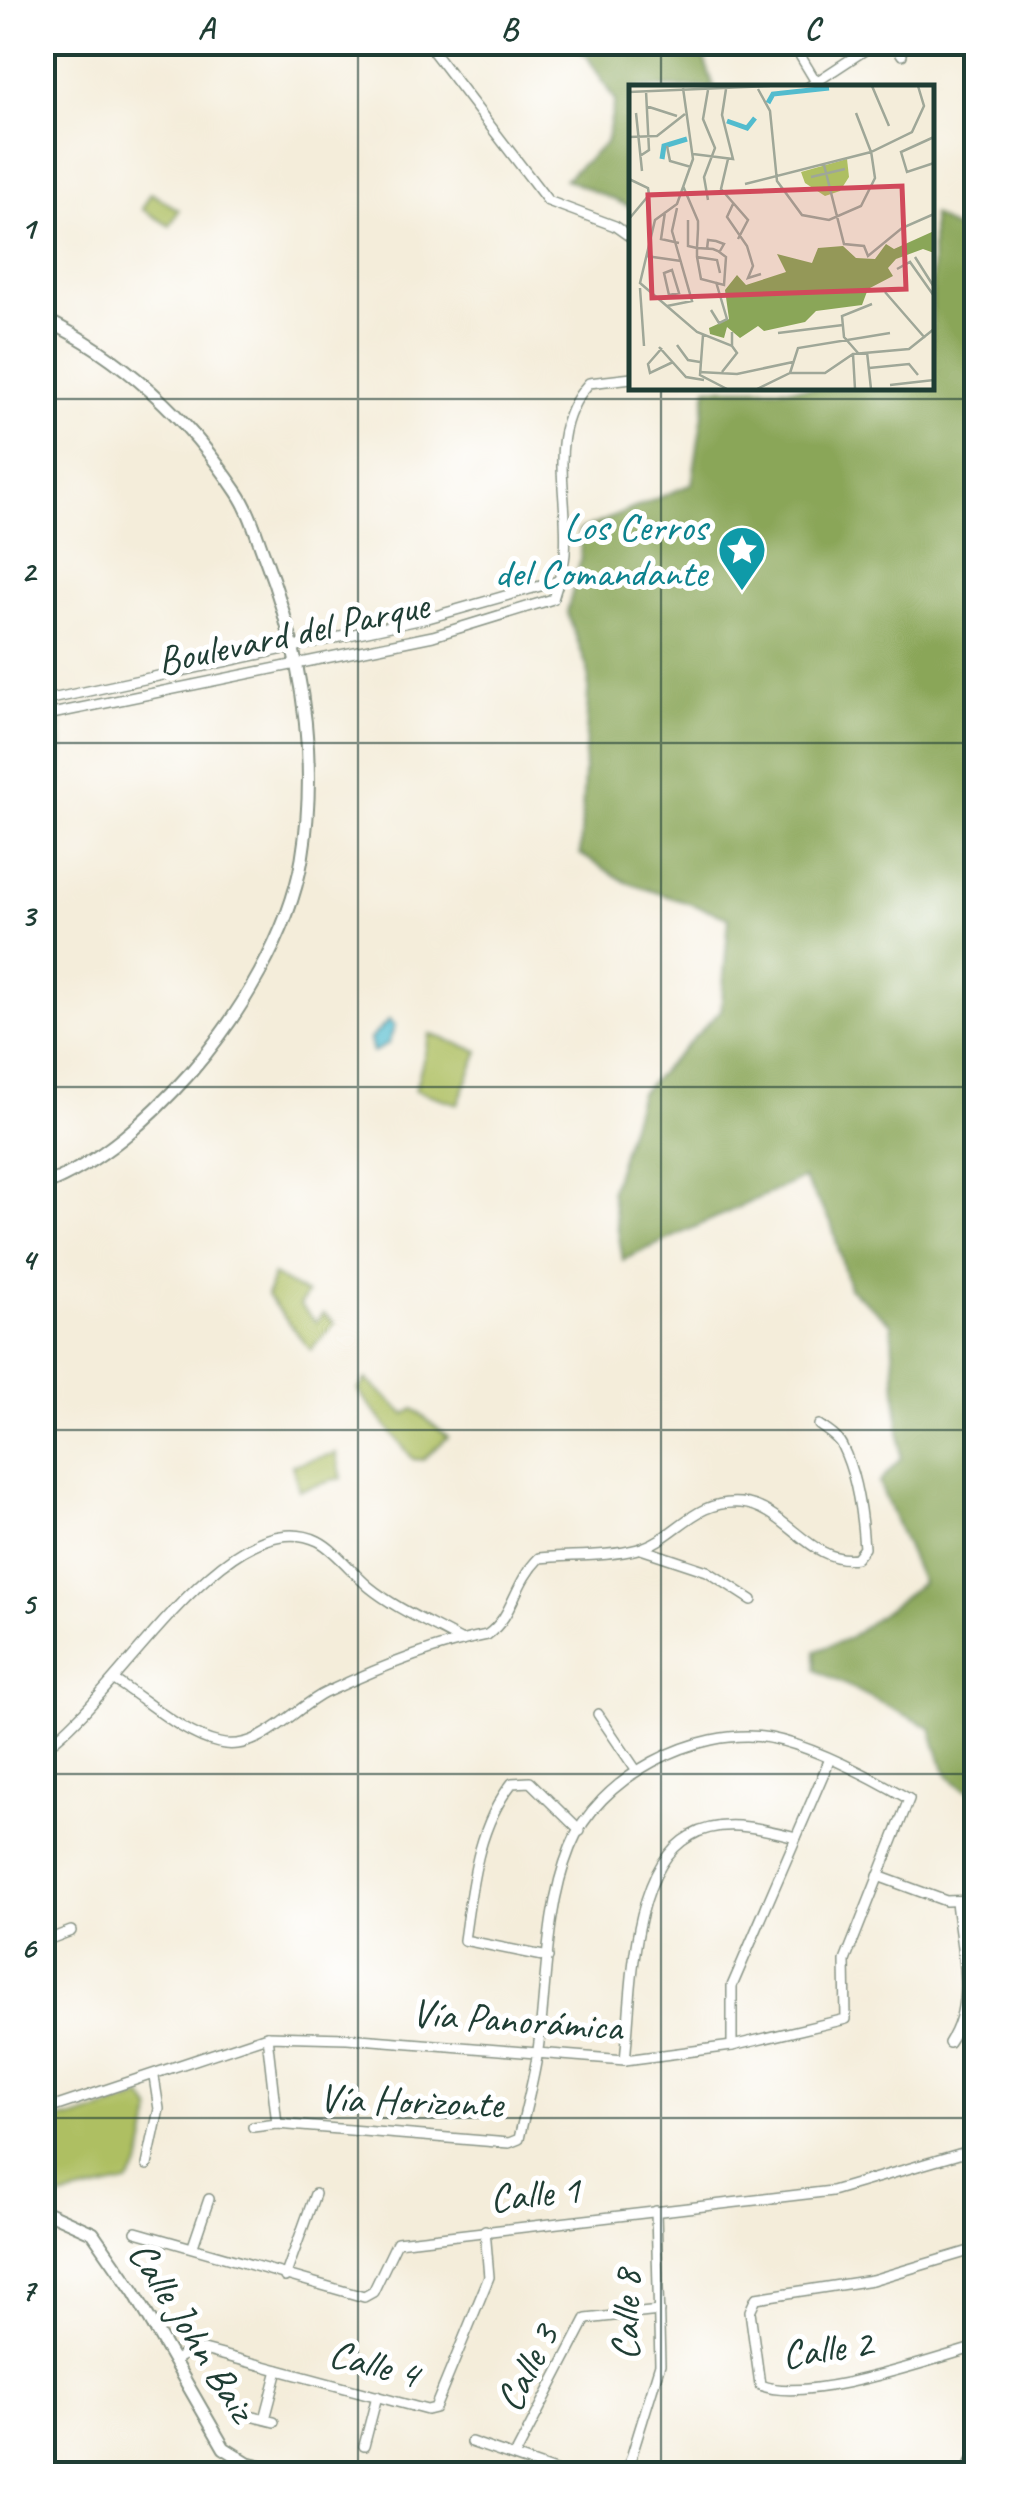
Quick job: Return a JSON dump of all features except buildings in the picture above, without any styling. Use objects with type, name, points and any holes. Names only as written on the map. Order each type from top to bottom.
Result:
[{"type":"street","points":[[426,42],[548,202],[615,226],[629,236]]},
{"type":"street","points":[[792,42],[812,84],[878,42]]},
{"type":"street","points":[[894,42],[902,54]]},
{"type":"street","points":[[42,318],[80,336],[134,376],[183,421],[239,494],[275,584],[297,664],[309,735],[302,861],[268,956],[215,1044],[175,1090],[109,1148],[42,1186]]},
{"type":"street","points":[[558,580],[565,555],[560,445],[572,401],[588,382],[629,378]]},
{"type":"street","name":"Boulevard del Parque","points":[[42,702],[428,618],[558,580]]},
{"type":"street","name":"Boulevard del Parque","points":[[42,716],[433,636],[553,599],[558,580]]},
{"type":"street","points":[[641,1548],[695,1511],[740,1502],[761,1508],[822,1551],[842,1560],[856,1558],[864,1548],[850,1470],[841,1442],[818,1425]]},
{"type":"street","points":[[42,1749],[114,1680],[208,1576],[242,1550],[275,1536],[317,1540],[372,1589],[462,1641]]},
{"type":"street","points":[[114,1680],[218,1743],[242,1743],[271,1730],[325,1692],[487,1635],[502,1624],[521,1576],[538,1558],[641,1548],[707,1571],[752,1600]]},
{"type":"street","points":[[598,1714],[636,1770]]},
{"type":"street","points":[[538,2053],[557,1894],[570,1845],[636,1770],[691,1744],[736,1736],[772,1738],[909,1798],[878,1876],[956,1901],[976,1900]]},
{"type":"street","points":[[732,2046],[732,1986],[829,1762]]},
{"type":"street","points":[[548,1956],[464,1940],[475,1864],[492,1817],[512,1783],[530,1782],[580,1831]]},
{"type":"street","points":[[625,2060],[642,1906],[666,1859],[691,1834],[730,1826],[756,1827],[796,1837]]},
{"type":"street","name":"Vía Panorámica","points":[[42,2111],[154,2077],[267,2036],[625,2060],[732,2046],[846,2020],[845,1962],[878,1876]]},
{"type":"street","points":[[949,2043],[958,2030],[966,1997],[956,1901]]},
{"type":"street","points":[[42,1942],[71,1931]]},
{"type":"street","name":"Vía Horizonte","points":[[267,2036],[276,2124]]},
{"type":"street","name":"Vía Horizonte","points":[[253,2127],[276,2124],[508,2143],[518,2139],[538,2053]]},
{"type":"street","points":[[148,2165],[159,2109],[154,2077]]},
{"type":"street","name":"Calle 1","points":[[136,2232],[193,2246],[285,2277],[364,2296],[373,2292],[397,2242],[832,2192],[976,2149]]},
{"type":"street","points":[[285,2277],[315,2194]]},
{"type":"street","points":[[193,2246],[209,2198]]},
{"type":"street","name":"Calle John Baiz","points":[[42,2210],[93,2233],[175,2360],[224,2448],[248,2463],[293,2474]]},
{"type":"street","name":"Calle 8","points":[[626,2474],[660,2364],[656,2211]]},
{"type":"street","name":"Calle 4","points":[[175,2360],[204,2350],[436,2408],[489,2277],[485,2230]]},
{"type":"street","name":"Calle 2","points":[[976,2249],[872,2280],[756,2298],[750,2312],[760,2385],[774,2391],[850,2382],[976,2347]]},
{"type":"street","name":"Calle 3","points":[[515,2456],[586,2319],[659,2311]]},
{"type":"street","points":[[264,2420],[278,2370]]},
{"type":"street","points":[[365,2446],[377,2396]]},
{"type":"street","points":[[471,2442],[563,2474]]},
{"type":"street","points":[[967,2474],[976,2454]]},
{"type":"green space","points":[[571,43],[699,43],[713,85],[629,85],[629,206],[565,179],[606,143],[615,101],[587,56]]},
{"type":"green space","points":[[151,193],[179,210],[170,226],[142,209]]},
{"type":"green space","points":[[934,216],[962,233],[976,282],[976,1792],[950,1777],[931,1728],[816,1670],[816,1651],[849,1638],[922,1583],[879,1483],[901,1458],[891,1323],[849,1288],[831,1222],[803,1178],[623,1260],[611,1190],[640,1093],[721,1010],[729,917],[626,882],[580,854],[589,673],[567,612],[581,558],[579,531],[692,484],[707,390],[934,390]]},
{"type":"green space","points":[[42,658],[57,706],[62,753],[57,800],[43,848]]},
{"type":"green space","points":[[430,1034],[479,1051],[458,1104],[415,1090]]},
{"type":"green space","points":[[273,1275],[307,1294],[300,1305],[316,1322],[323,1313],[335,1323],[311,1350],[267,1296]]},
{"type":"green space","points":[[366,1379],[405,1414],[414,1409],[448,1437],[423,1460],[413,1459],[358,1391]]},
{"type":"green space","points":[[336,1453],[342,1478],[299,1490],[292,1465]]},
{"type":"green space","points":[[143,2097],[152,2111],[140,2167],[128,2183],[52,2200],[43,2196],[43,2120],[77,2118]]},
{"type":"water","points":[[389,1020],[395,1026],[388,1044],[373,1053],[370,1039]]},
{"type":"place","name":"Los Cerros del Comandante","points":[[742,592]]}]
